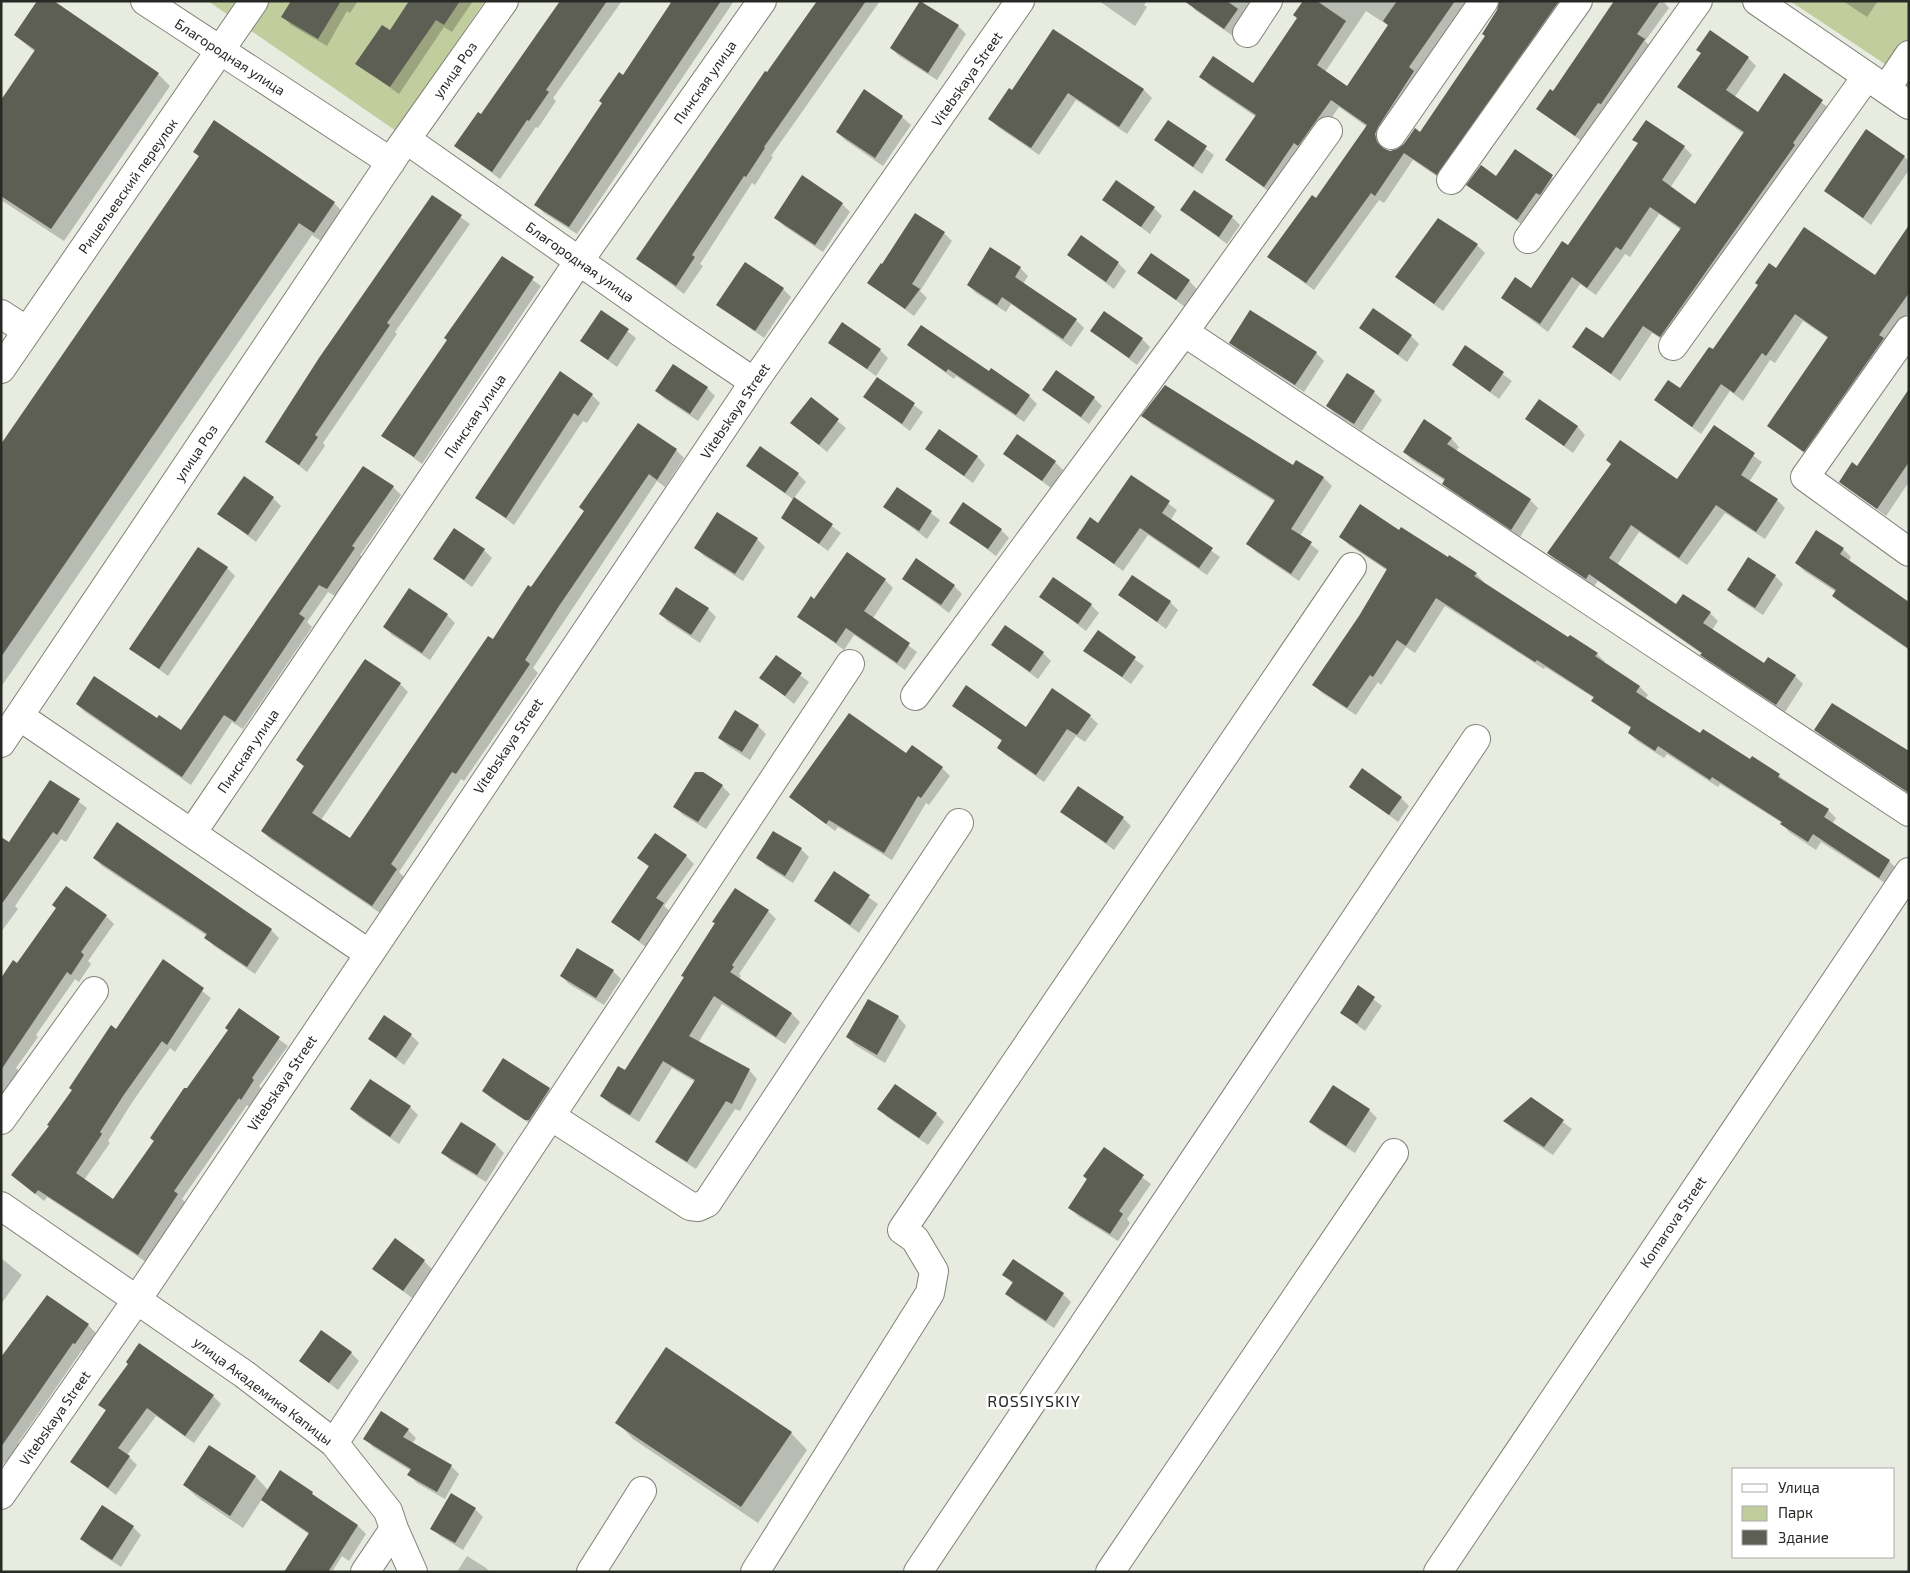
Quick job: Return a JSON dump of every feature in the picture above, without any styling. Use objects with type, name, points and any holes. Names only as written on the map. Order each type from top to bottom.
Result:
[{"type":"street","name":"Благородная улица","points":[[145,1],[391,162]]},
{"type":"street","name":"Ришельевский переулок","points":[[1,369],[221,52],[254,1]]},
{"type":"street","name":"улица Роз","points":[[1,743],[391,162],[504,1]]},
{"type":"street","name":"Пинская улица","points":[[192,833],[579,261],[762,1]]},
{"type":"street","name":"Vitebskaya Street","points":[[1,1495],[136,1301],[368,953],[754,382],[1020,1]]},
{"type":"street","points":[[1247,33],[1268,1]]},
{"type":"street","points":[[1391,136],[1484,1]]},
{"type":"street","points":[[1451,180],[1578,1]]},
{"type":"street","points":[[1528,239],[1698,1]]},
{"type":"street","points":[[1757,1],[1909,105]]},
{"type":"street","points":[[1673,346],[1876,82],[1909,55]]},
{"type":"street","points":[[915,696],[1184,332],[1328,131]]},
{"type":"street","name":"Благородная улица","points":[[406,140],[754,382]]},
{"type":"street","points":[[1,314],[27,331]]},
{"type":"street","points":[[1909,330],[1805,477],[1909,552]]},
{"type":"street","points":[[1184,332],[1909,812]]},
{"type":"street","points":[[755,1572],[930,1293],[934,1271],[915,1239],[902,1230],[1352,567]]},
{"type":"street","points":[[334,1443],[850,664]]},
{"type":"street","points":[[19,716],[368,953]]},
{"type":"street","points":[[918,1572],[1476,740]]},
{"type":"street","points":[[552,1116],[690,1206],[698,1207],[707,1203],[959,823]]},
{"type":"street","name":"Komarova Street","points":[[1438,1572],[1909,872]]},
{"type":"street","points":[[1,1120],[94,991]]},
{"type":"street","points":[[1110,1572],[1394,1153]]},
{"type":"street","name":"улица Академика Капицы","points":[[1,1206],[244,1374],[334,1443],[388,1511],[413,1572]]},
{"type":"street","points":[[591,1572],[642,1491]]},
{"type":"street","points":[[365,1572],[394,1529]]},
{"type":"green space","points":[[208,1],[485,1],[396,131]]},
{"type":"green space","points":[[1790,1],[1909,1],[1909,80]]},
{"type":"building","points":[[37,1],[54,1],[159,73],[51,229],[1,196],[1,100],[35,50],[14,35]]},
{"type":"building","points":[[291,1],[341,1],[318,39],[281,17]]},
{"type":"building","points":[[409,1],[460,1],[444,25],[436,20],[390,87],[355,64],[382,25],[390,30]]},
{"type":"building","points":[[560,1],[607,1],[546,90],[549,92],[529,121],[527,120],[492,172],[454,146],[478,112],[481,114]]},
{"type":"building","points":[[672,1],[721,1],[569,227],[534,205],[602,103],[599,101],[619,72],[623,75]]},
{"type":"building","points":[[817,1],[866,1],[764,147],[746,177],[744,176],[692,255],[695,257],[676,286],[636,259],[765,71],[767,72]]},
{"type":"building","points":[[920,1],[959,25],[928,73],[890,48]]},
{"type":"building","points":[[1184,1],[1227,1],[1238,9],[1224,29]]},
{"type":"building","points":[[1303,1],[1317,1],[1346,21],[1317,65],[1347,86],[1388,25],[1383,21],[1397,1],[1455,1],[1409,67],[1414,71],[1378,127],[1375,134],[1377,142],[1383,148],[1390,151],[1404,144],[1415,128],[1420,132],[1485,36],[1482,34],[1497,10],[1499,1],[1559,1],[1437,175],[1404,153],[1375,196],[1371,193],[1306,283],[1267,257],[1312,195],[1316,198],[1367,125],[1331,100],[1298,146],[1294,143],[1264,187],[1225,160],[1256,115],[1199,77],[1213,56],[1253,83],[1297,18],[1293,15]]},
{"type":"building","points":[[1614,1],[1660,1],[1637,34],[1645,39],[1601,104],[1598,103],[1575,136],[1536,109],[1550,89],[1553,91]]},
{"type":"building","points":[[1053,29],[1144,89],[1119,127],[1068,93],[1031,148],[988,119],[1009,88],[1012,90]]},
{"type":"building","points":[[1710,30],[1749,57],[1726,90],[1758,112],[1784,73],[1823,100],[1793,143],[1795,145],[1660,337],[1643,326],[1611,374],[1572,347],[1586,327],[1603,338],[1681,228],[1650,207],[1621,250],[1616,247],[1587,288],[1572,277],[1540,324],[1501,298],[1515,277],[1531,288],[1562,241],[1568,245],[1638,143],[1632,140],[1646,120],[1685,146],[1662,180],[1695,204],[1744,132],[1677,87],[1701,53],[1696,50]]},
{"type":"building","points":[[864,89],[903,116],[875,158],[836,132]]},
{"type":"building","points":[[214,120],[335,202],[314,233],[299,223],[1,657],[1,444],[199,156],[193,152]]},
{"type":"building","points":[[1168,120],[1207,146],[1193,167],[1154,140]]},
{"type":"building","points":[[1866,129],[1905,156],[1863,218],[1824,191]]},
{"type":"building","points":[[1515,149],[1553,175],[1540,195],[1536,193],[1517,220],[1466,185],[1481,165],[1496,176]]},
{"type":"building","points":[[802,175],[843,203],[815,245],[774,218]]},
{"type":"building","points":[[1116,180],[1155,207],[1141,227],[1102,200]]},
{"type":"building","points":[[1194,190],[1233,216],[1219,237],[1180,210]]},
{"type":"building","points":[[432,195],[462,215],[387,323],[390,325],[315,435],[318,437],[299,465],[265,442],[319,358]]},
{"type":"building","points":[[915,213],[945,232],[912,284],[920,289],[905,309],[867,283],[882,264]]},
{"type":"building","points":[[1438,218],[1478,244],[1434,304],[1395,277]]},
{"type":"building","points":[[1909,225],[1909,293],[1879,335],[1884,338],[1804,452],[1767,426],[1828,337],[1795,314],[1766,356],[1762,353],[1734,393],[1721,384],[1692,427],[1654,400],[1668,380],[1680,388],[1709,347],[1713,349],[1758,285],[1755,283],[1769,263],[1776,268],[1804,227],[1875,275]]},
{"type":"building","points":[[1081,235],[1119,262],[1106,282],[1067,255]]},
{"type":"building","points":[[990,247],[1021,267],[1015,277],[1077,319],[1063,339],[1002,297],[997,305],[967,285]]},
{"type":"building","points":[[1151,253],[1190,280],[1176,300],[1137,273]]},
{"type":"building","points":[[502,256],[534,277],[414,457],[381,436],[447,340],[444,338]]},
{"type":"building","points":[[745,262],[784,288],[755,331],[716,305]]},
{"type":"building","points":[[1373,308],[1412,335],[1398,355],[1359,328]]},
{"type":"building","points":[[601,310],[629,329],[608,360],[580,341]]},
{"type":"building","points":[[1250,310],[1317,352],[1295,385],[1229,343]]},
{"type":"building","points":[[1104,311],[1143,338],[1129,358],[1090,331]]},
{"type":"building","points":[[842,322],[881,349],[867,369],[828,343]]},
{"type":"building","points":[[921,325],[989,371],[991,368],[1030,395],[1016,415],[948,369],[946,372],[907,345]]},
{"type":"building","points":[[1465,345],[1504,372],[1490,392],[1452,365]]},
{"type":"building","points":[[673,364],[708,387],[690,414],[655,391]]},
{"type":"building","points":[[1056,370],[1095,397],[1081,417],[1042,390]]},
{"type":"building","points":[[560,371],[593,394],[578,416],[574,413],[506,518],[475,498]]},
{"type":"building","points":[[1347,373],[1375,391],[1354,424],[1326,406]]},
{"type":"building","points":[[877,377],[915,403],[902,424],[863,397]]},
{"type":"building","points":[[1165,385],[1293,465],[1296,460],[1324,477],[1291,529],[1312,542],[1291,574],[1246,544],[1275,500],[1141,416]]},
{"type":"building","points":[[1909,389],[1909,462],[1877,509],[1839,482],[1852,462],[1857,466]]},
{"type":"building","points":[[811,397],[839,419],[819,445],[790,423]]},
{"type":"building","points":[[1539,399],[1578,426],[1564,446],[1525,419]]},
{"type":"building","points":[[1424,419],[1452,438],[1447,444],[1531,499],[1511,530],[1442,484],[1445,479],[1403,452]]},
{"type":"building","points":[[638,423],[677,449],[657,480],[649,474],[559,606],[525,660],[530,664],[456,774],[452,772],[391,864],[397,869],[372,906],[261,831],[304,766],[296,760],[365,659],[401,683],[312,813],[350,838],[488,636],[493,639],[528,585],[531,587],[584,511],[579,507]]},
{"type":"building","points":[[1714,425],[1755,453],[1741,475],[1778,499],[1756,532],[1716,505],[1679,558],[1631,525],[1609,558],[1676,604],[1683,594],[1711,612],[1703,623],[1764,663],[1768,657],[1796,675],[1776,705],[1700,655],[1702,653],[1589,574],[1586,579],[1547,553],[1611,464],[1606,460],[1620,440],[1677,479]]},
{"type":"building","points":[[939,429],[978,456],[964,476],[925,449]]},
{"type":"building","points":[[1017,434],[1056,461],[1042,481],[1003,454]]},
{"type":"building","points":[[760,446],[799,473],[785,493],[746,466]]},
{"type":"building","points":[[363,466],[394,486],[352,546],[355,548],[327,589],[319,585],[299,614],[305,618],[235,722],[224,715],[182,777],[76,704],[94,676],[157,718],[159,715],[181,730]]},
{"type":"building","points":[[1131,475],[1170,501],[1162,513],[1213,548],[1199,568],[1140,528],[1114,564],[1076,538],[1090,517],[1098,523]]},
{"type":"building","points":[[244,476],[274,497],[248,535],[217,514]]},
{"type":"building","points":[[897,487],[932,511],[919,531],[883,507]]},
{"type":"building","points":[[794,497],[833,524],[819,544],[781,518]]},
{"type":"building","points":[[963,502],[1002,529],[988,549],[949,523]]},
{"type":"building","points":[[1360,504],[1399,530],[1401,527],[1448,557],[1449,555],[1477,573],[1474,576],[1568,637],[1570,635],[1598,653],[1595,656],[1640,686],[1636,692],[1700,733],[1703,729],[1750,759],[1752,756],[1780,774],[1778,777],[1829,809],[1824,817],[1890,860],[1879,878],[1813,834],[1808,842],[1780,824],[1782,822],[1712,777],[1710,780],[1658,746],[1655,751],[1628,733],[1631,727],[1591,701],[1594,697],[1537,660],[1535,662],[1436,598],[1406,646],[1397,640],[1373,677],[1370,675],[1347,708],[1312,685],[1359,616],[1387,569],[1339,537]]},
{"type":"building","points":[[717,512],[758,538],[735,574],[694,548]]},
{"type":"building","points":[[454,528],[485,549],[464,580],[433,559]]},
{"type":"building","points":[[1816,530],[1844,548],[1840,554],[1909,602],[1909,649],[1832,596],[1836,590],[1795,563]]},
{"type":"building","points":[[198,547],[228,567],[159,669],[129,649]]},
{"type":"building","points":[[847,552],[886,579],[864,611],[910,643],[897,663],[846,628],[836,643],[797,617],[811,596],[814,599]]},
{"type":"building","points":[[1748,557],[1776,575],[1755,608],[1727,590]]},
{"type":"building","points":[[916,558],[955,585],[941,605],[902,579]]},
{"type":"building","points":[[1132,575],[1171,601],[1157,622],[1118,595]]},
{"type":"building","points":[[1053,577],[1092,604],[1078,624],[1039,597]]},
{"type":"building","points":[[676,587],[709,608],[691,635],[659,614]]},
{"type":"building","points":[[409,588],[448,614],[422,653],[383,627]]},
{"type":"building","points":[[1005,625],[1044,652],[1030,672],[991,645]]},
{"type":"building","points":[[1098,630],[1136,657],[1122,677],[1083,651]]},
{"type":"building","points":[[776,655],[802,673],[785,696],[759,678]]},
{"type":"building","points":[[966,685],[1026,727],[1052,688],[1091,715],[1077,735],[1067,729],[1036,775],[997,748],[1002,740],[952,706]]},
{"type":"building","points":[[1832,703],[1909,751],[1909,793],[1814,730]]},
{"type":"building","points":[[735,710],[759,725],[742,752],[718,738]]},
{"type":"building","points":[[849,713],[906,753],[912,745],[943,767],[921,798],[918,796],[884,853],[829,820],[826,824],[789,797]]},
{"type":"building","points":[[1362,768],[1402,797],[1389,815],[1349,787]]},
{"type":"building","points":[[695,772],[703,772],[723,785],[698,822],[673,807]]},
{"type":"building","points":[[50,780],[80,799],[57,835],[53,832],[1,905],[1,837],[9,842]]},
{"type":"building","points":[[1078,786],[1124,817],[1106,843],[1060,812]]},
{"type":"building","points":[[117,822],[272,929],[247,967],[204,938],[207,934],[93,858]]},
{"type":"building","points":[[773,831],[802,848],[785,876],[756,858]]},
{"type":"building","points":[[655,833],[687,855],[656,898],[664,903],[639,941],[611,922],[649,866],[637,858]]},
{"type":"building","points":[[834,871],[870,895],[850,925],[814,901]]},
{"type":"building","points":[[66,886],[107,915],[81,952],[84,955],[71,975],[67,972],[1,1070],[1,978],[13,960],[17,963],[56,908],[52,905]]},
{"type":"building","points":[[735,888],[769,910],[732,965],[734,967],[730,972],[792,1013],[776,1037],[714,996],[689,1036],[750,1069],[732,1104],[726,1101],[687,1162],[655,1142],[695,1080],[663,1061],[630,1115],[600,1096],[618,1066],[625,1070],[684,977],[681,976],[715,923],[712,922]]},
{"type":"building","points":[[577,948],[614,970],[596,998],[560,976]]},
{"type":"building","points":[[163,959],[204,988],[167,1045],[162,1041],[123,1096],[100,1132],[102,1134],[76,1173],[113,1199],[154,1141],[150,1138],[184,1088],[187,1088],[228,1030],[225,1028],[239,1008],[280,1037],[252,1078],[254,1080],[241,1100],[239,1098],[174,1191],[178,1194],[138,1255],[38,1190],[35,1194],[11,1175],[49,1126],[47,1125],[72,1090],[69,1088],[111,1025],[116,1029]]},
{"type":"building","points":[[1358,985],[1375,997],[1357,1024],[1340,1013]]},
{"type":"building","points":[[868,999],[899,1016],[877,1055],[846,1037]]},
{"type":"building","points":[[384,1015],[412,1034],[396,1058],[368,1039]]},
{"type":"building","points":[[503,1058],[550,1088],[529,1120],[525,1120],[482,1091]]},
{"type":"building","points":[[370,1079],[411,1106],[390,1137],[350,1109]]},
{"type":"building","points":[[895,1084],[937,1113],[919,1138],[877,1109]]},
{"type":"building","points":[[1333,1085],[1370,1109],[1346,1146],[1309,1122]]},
{"type":"building","points":[[1531,1097],[1564,1120],[1544,1147],[1503,1121]]},
{"type":"building","points":[[461,1122],[496,1144],[477,1175],[441,1153]]},
{"type":"building","points":[[1104,1147],[1144,1175],[1119,1211],[1123,1214],[1110,1234],[1068,1208],[1087,1179],[1083,1176]]},
{"type":"building","points":[[395,1238],[425,1260],[403,1291],[372,1269]]},
{"type":"building","points":[[1013,1259],[1064,1293],[1046,1321],[1005,1294],[1013,1282],[1002,1275]]},
{"type":"building","points":[[47,1295],[89,1324],[75,1344],[73,1343],[1,1447],[1,1357]]},
{"type":"building","points":[[321,1330],[352,1352],[329,1383],[299,1361]]},
{"type":"building","points":[[139,1343],[214,1395],[185,1436],[147,1408],[118,1448],[130,1456],[108,1488],[70,1462],[106,1410],[98,1405],[128,1364],[126,1362]]},
{"type":"building","points":[[666,1347],[792,1432],[741,1507],[615,1423]]},
{"type":"building","points":[[381,1411],[409,1429],[403,1437],[452,1465],[437,1492],[407,1475],[411,1469],[363,1439]]},
{"type":"building","points":[[209,1445],[256,1476],[230,1516],[183,1485]]},
{"type":"building","points":[[280,1470],[358,1525],[328,1572],[284,1572],[309,1533],[261,1500]]},
{"type":"building","points":[[451,1493],[476,1508],[455,1543],[430,1529]]},
{"type":"building","points":[[102,1505],[134,1526],[112,1560],[80,1539]]},
{"type":"district","name":"ROSSIYSKIY","points":[[1034,1401]]}]
